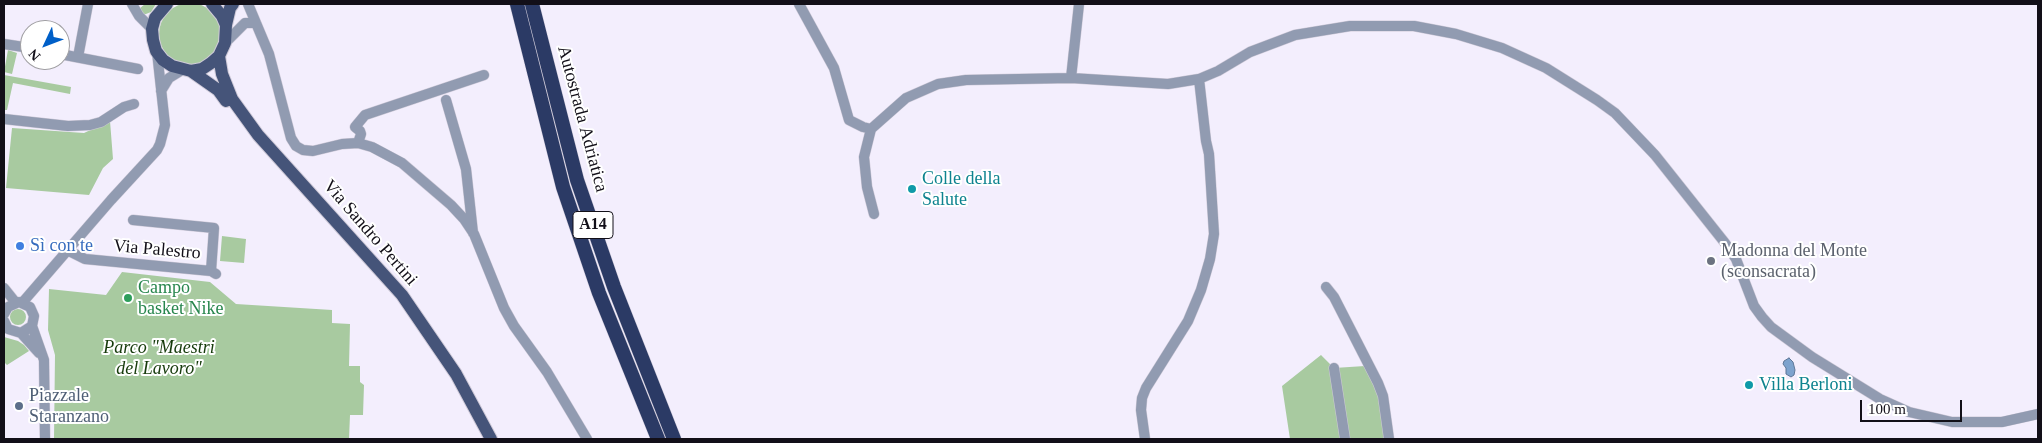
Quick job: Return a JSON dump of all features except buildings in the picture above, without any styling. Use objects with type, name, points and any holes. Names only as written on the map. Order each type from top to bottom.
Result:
[{"type":"highway","name":"Autostrada Adriatica","points":[[517,4],[563,187],[599,293],[658,439]]},
{"type":"highway","name":"Autostrada Adriatica","points":[[532,4],[577,180],[614,286],[674,439]]},
{"type":"main road","points":[[212,4],[222,16],[226,25]]},
{"type":"main road","points":[[186,70],[207,66],[219,56],[226,43],[226,25],[230,8],[233,4]]},
{"type":"main road","points":[[156,50],[152,28],[155,18],[163,6]]},
{"type":"main road","name":"Via Sandro Pertini","points":[[156,50],[167,63],[186,70],[218,90],[254,138],[397,298],[451,377],[484,439]]},
{"type":"main road","name":"Via Sandro Pertini","points":[[219,56],[222,74],[232,99],[258,135],[402,296],[456,374],[491,439]]},
{"type":"street","points":[[78,57],[88,4]]},
{"type":"street","points":[[132,4],[139,16],[152,28]]},
{"type":"street","points":[[248,4],[269,54],[291,138],[296,146],[303,150],[313,151],[342,144],[358,143],[372,147],[402,163],[464,218],[474,234],[504,308],[547,372],[587,439]]},
{"type":"street","points":[[799,4],[834,68],[849,120],[871,129]]},
{"type":"street","points":[[1071,78],[1079,4]]},
{"type":"street","points":[[226,43],[245,23],[256,23]]},
{"type":"street","points":[[874,214],[867,187],[864,157],[871,129],[906,98],[938,84],[966,80],[1071,78],[1168,84],[1199,79],[1218,71],[1250,52],[1294,35],[1350,26],[1414,26],[1456,34],[1502,48],[1546,68],[1597,100],[1632,129],[1655,154],[1726,242],[1736,259],[1754,306],[1762,318],[1771,327],[1812,357],[1880,399],[1909,412],[1952,422],[2002,422],[2038,414]]},
{"type":"street","points":[[4,44],[20,46]]},
{"type":"street","points":[[12,306],[37,286],[157,150],[164,134],[165,124],[156,50]]},
{"type":"street","points":[[70,56],[138,69]]},
{"type":"street","points":[[160,92],[166,81],[186,70]]},
{"type":"street","points":[[358,143],[361,134],[355,126],[365,115],[484,75]]},
{"type":"street","points":[[1145,439],[1141,410],[1142,398],[1146,388],[1191,313],[1201,290],[1213,242],[1212,183],[1199,79]]},
{"type":"street","points":[[446,100],[466,169],[474,234]]},
{"type":"street","points":[[4,119],[84,126],[101,122],[124,107],[134,104]]},
{"type":"street","points":[[464,218],[471,201]]},
{"type":"street","name":"Via Palestro","points":[[67,250],[84,259],[214,272],[214,228],[133,220]]},
{"type":"street","points":[[37,286],[32,326],[44,360],[45,439]]},
{"type":"street","points":[[1326,287],[1334,297],[1378,383],[1383,396],[1389,439]]},
{"type":"street","points":[[4,289],[12,306]]},
{"type":"street","points":[[12,306],[26,304],[33,312]]},
{"type":"street","points":[[5,326],[21,333],[30,341],[44,360]]},
{"type":"street","points":[[21,333],[32,326]]},
{"type":"street","points":[[1334,368],[1345,439]]},
{"type":"green space","points":[[190,3],[202,5],[212,12],[219,22],[221,34],[219,46],[212,56],[202,63],[190,65],[178,63],[168,56],[161,46],[159,34],[161,22],[168,12],[178,5]]},
{"type":"green space","points":[[145,4],[156,4],[151,12],[143,14],[139,9]]},
{"type":"green space","points":[[8,50],[17,53],[12,74],[4,72]]},
{"type":"green space","points":[[4,75],[71,87],[70,94],[13,83],[7,110],[4,110]]},
{"type":"green space","points":[[110,121],[113,159],[103,168],[89,195],[6,188],[12,128],[84,133]]},
{"type":"green space","points":[[222,236],[246,239],[244,263],[220,261]]},
{"type":"green space","name":"Parco \"Maestri del Lavoro\"","points":[[122,272],[210,282],[236,304],[332,310],[332,323],[350,324],[349,366],[360,366],[360,382],[364,385],[363,415],[350,415],[349,439],[54,439],[55,355],[48,330],[49,289],[106,295]]},
{"type":"green space","points":[[18,309],[24,311],[26,317],[24,323],[18,325],[12,323],[10,317],[12,311]]},
{"type":"green space","points":[[4,337],[18,341],[29,351],[7,365],[4,362]]},
{"type":"green space","points":[[1321,355],[1334,368],[1365,366],[1380,399],[1387,439],[1290,439],[1282,386]]},
{"type":"water","points":[[1789,358],[1793,362],[1795,370],[1794,375],[1791,377],[1786,374],[1786,368],[1783,364]]},
{"type":"place","name":"Colle della Salute","points":[[912,189]]},
{"type":"place","name":"Sì con te","points":[[20,246]]},
{"type":"place","name":"Madonna del Monte (sconsacrata)","points":[[1711,261]]},
{"type":"place","name":"Campo basket Nike","points":[[128,298]]},
{"type":"place","name":"Villa Berloni","points":[[1749,385]]},
{"type":"place","name":"Piazzale Staranzano","points":[[19,406]]}]
